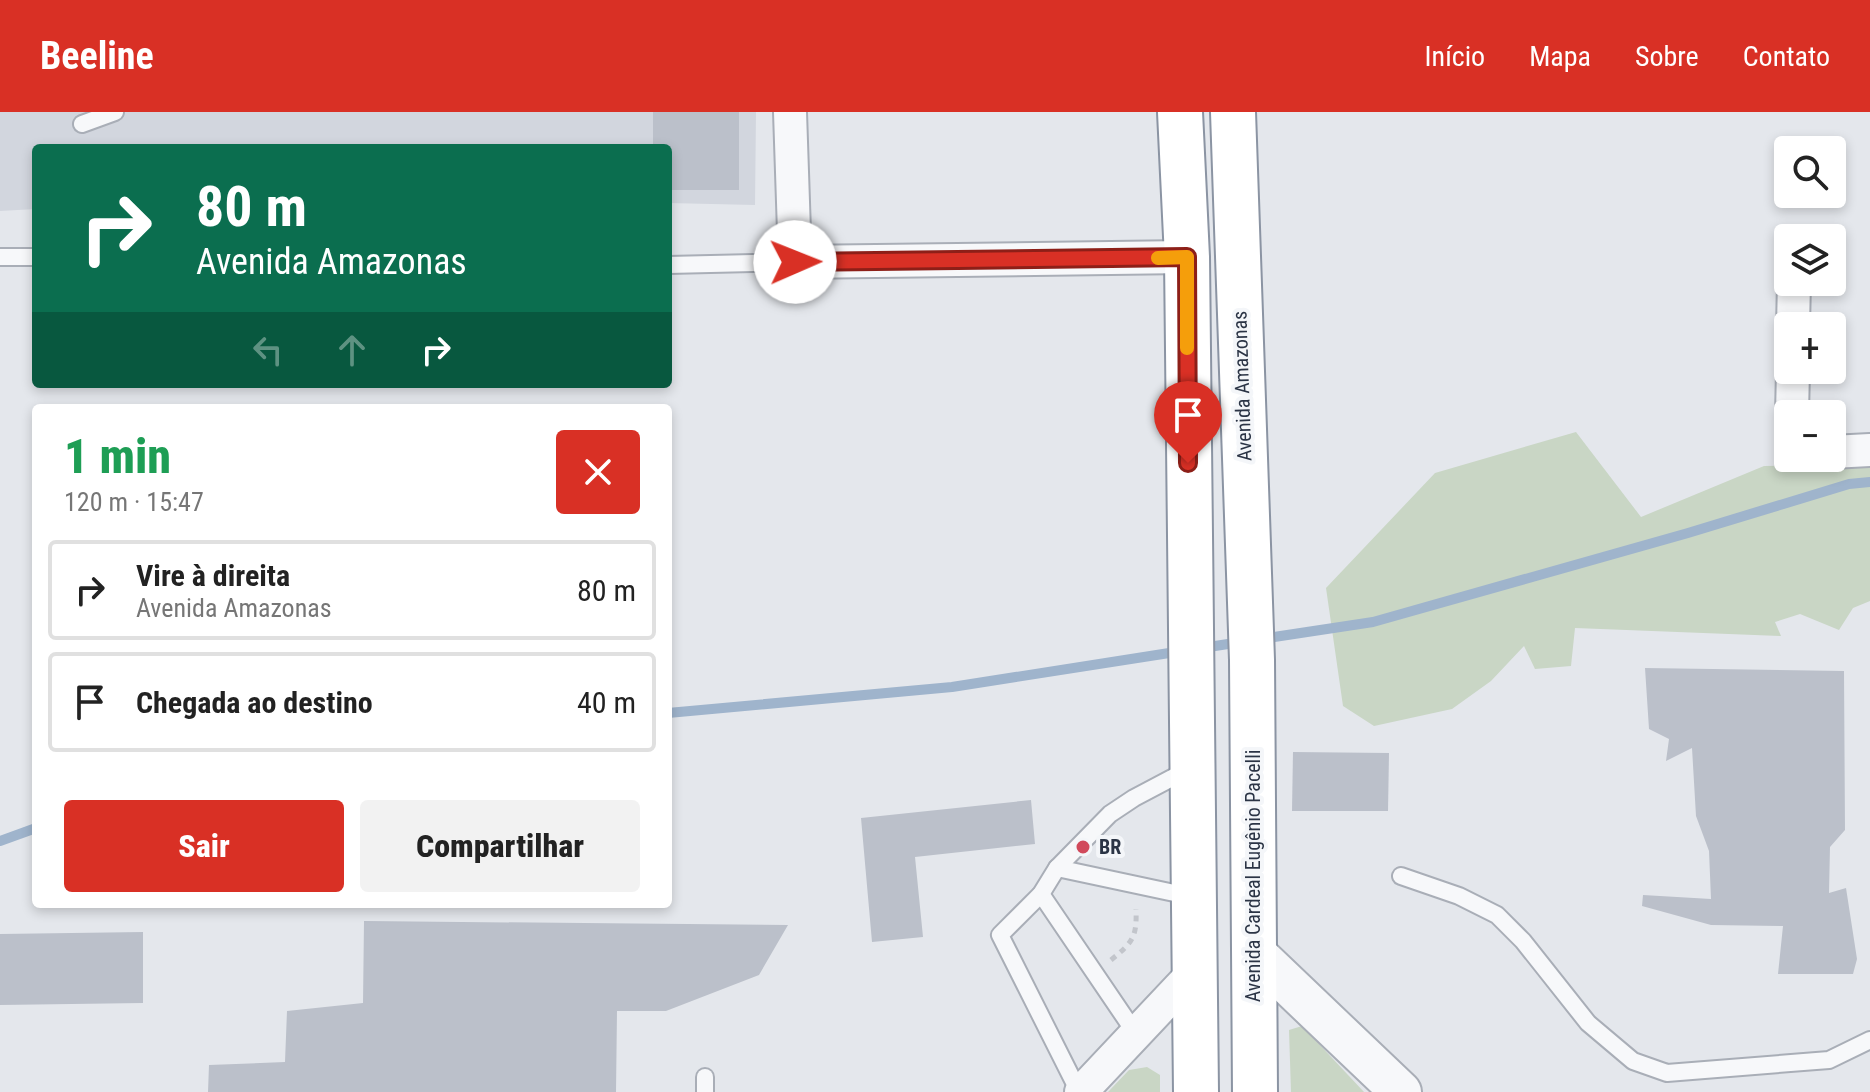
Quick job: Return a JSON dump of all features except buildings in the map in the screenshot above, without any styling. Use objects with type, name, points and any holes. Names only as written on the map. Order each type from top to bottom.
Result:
[{"type":"highway","points":[[1180,112],[1187,257],[1196,1092]]},
{"type":"highway","name":"Avenida Amazonas","points":[[1233,112],[1252,660]]},
{"type":"highway","name":"Avenida Cardeal Eugênio Pacelli","points":[[1252,660],[1255,1092]]},
{"type":"street","points":[[790,112],[795,262],[1187,257]]},
{"type":"street","points":[[1846,451],[1870,450]]},
{"type":"street","points":[[1254,952],[1401,1092]]},
{"type":"street","points":[[1080,1092],[1195,971]]},
{"type":"lane","points":[[82,124],[115,112]]},
{"type":"lane","points":[[0,257],[32,257]]},
{"type":"lane","points":[[672,265],[795,262]]},
{"type":"lane","points":[[1080,1092],[1000,935],[1041,894],[1057,868],[1110,814],[1191,768]]},
{"type":"lane","points":[[1057,868],[1194,897]]},
{"type":"lane","points":[[1401,876],[1459,896],[1497,915],[1523,941],[1588,1023],[1633,1061],[1667,1073],[1829,1060],[1870,1040]]},
{"type":"lane","points":[[1041,894],[1136,1034]]},
{"type":"path","points":[[1094,974],[1127,947],[1137,933],[1136,885]]},
{"type":"shaded area","points":[[0,112],[756,112],[755,205],[672,203],[672,144],[32,144],[32,209],[0,211]]},
{"type":"green space","points":[[1576,432],[1641,517],[1764,466],[1774,466],[1774,472],[1846,472],[1846,464],[1870,464],[1870,601],[1853,608],[1839,630],[1800,614],[1775,622],[1781,636],[1575,628],[1571,666],[1535,669],[1524,646],[1491,681],[1452,709],[1374,726],[1343,706],[1326,588],[1435,473]]},
{"type":"green space","points":[[1302,1026],[1364,1092],[1291,1092],[1289,1030]]},
{"type":"green space","points":[[1147,1067],[1160,1075],[1160,1092],[1108,1092],[1129,1070]]},
{"type":"waterway","points":[[1261,639],[1373,622],[1849,484],[1870,482]]},
{"type":"waterway","points":[[1202,648],[1241,642]]},
{"type":"waterway","points":[[672,713],[952,687],[1182,651]]},
{"type":"waterway","points":[[0,841],[32,829]]},
{"type":"slow traffic","points":[[1158,258],[1187,257],[1187,348]]},
{"type":"place","name":"BR","points":[[1083,847]]},
{"type":"route","points":[[795,262],[1187,257],[1188,463]]}]
